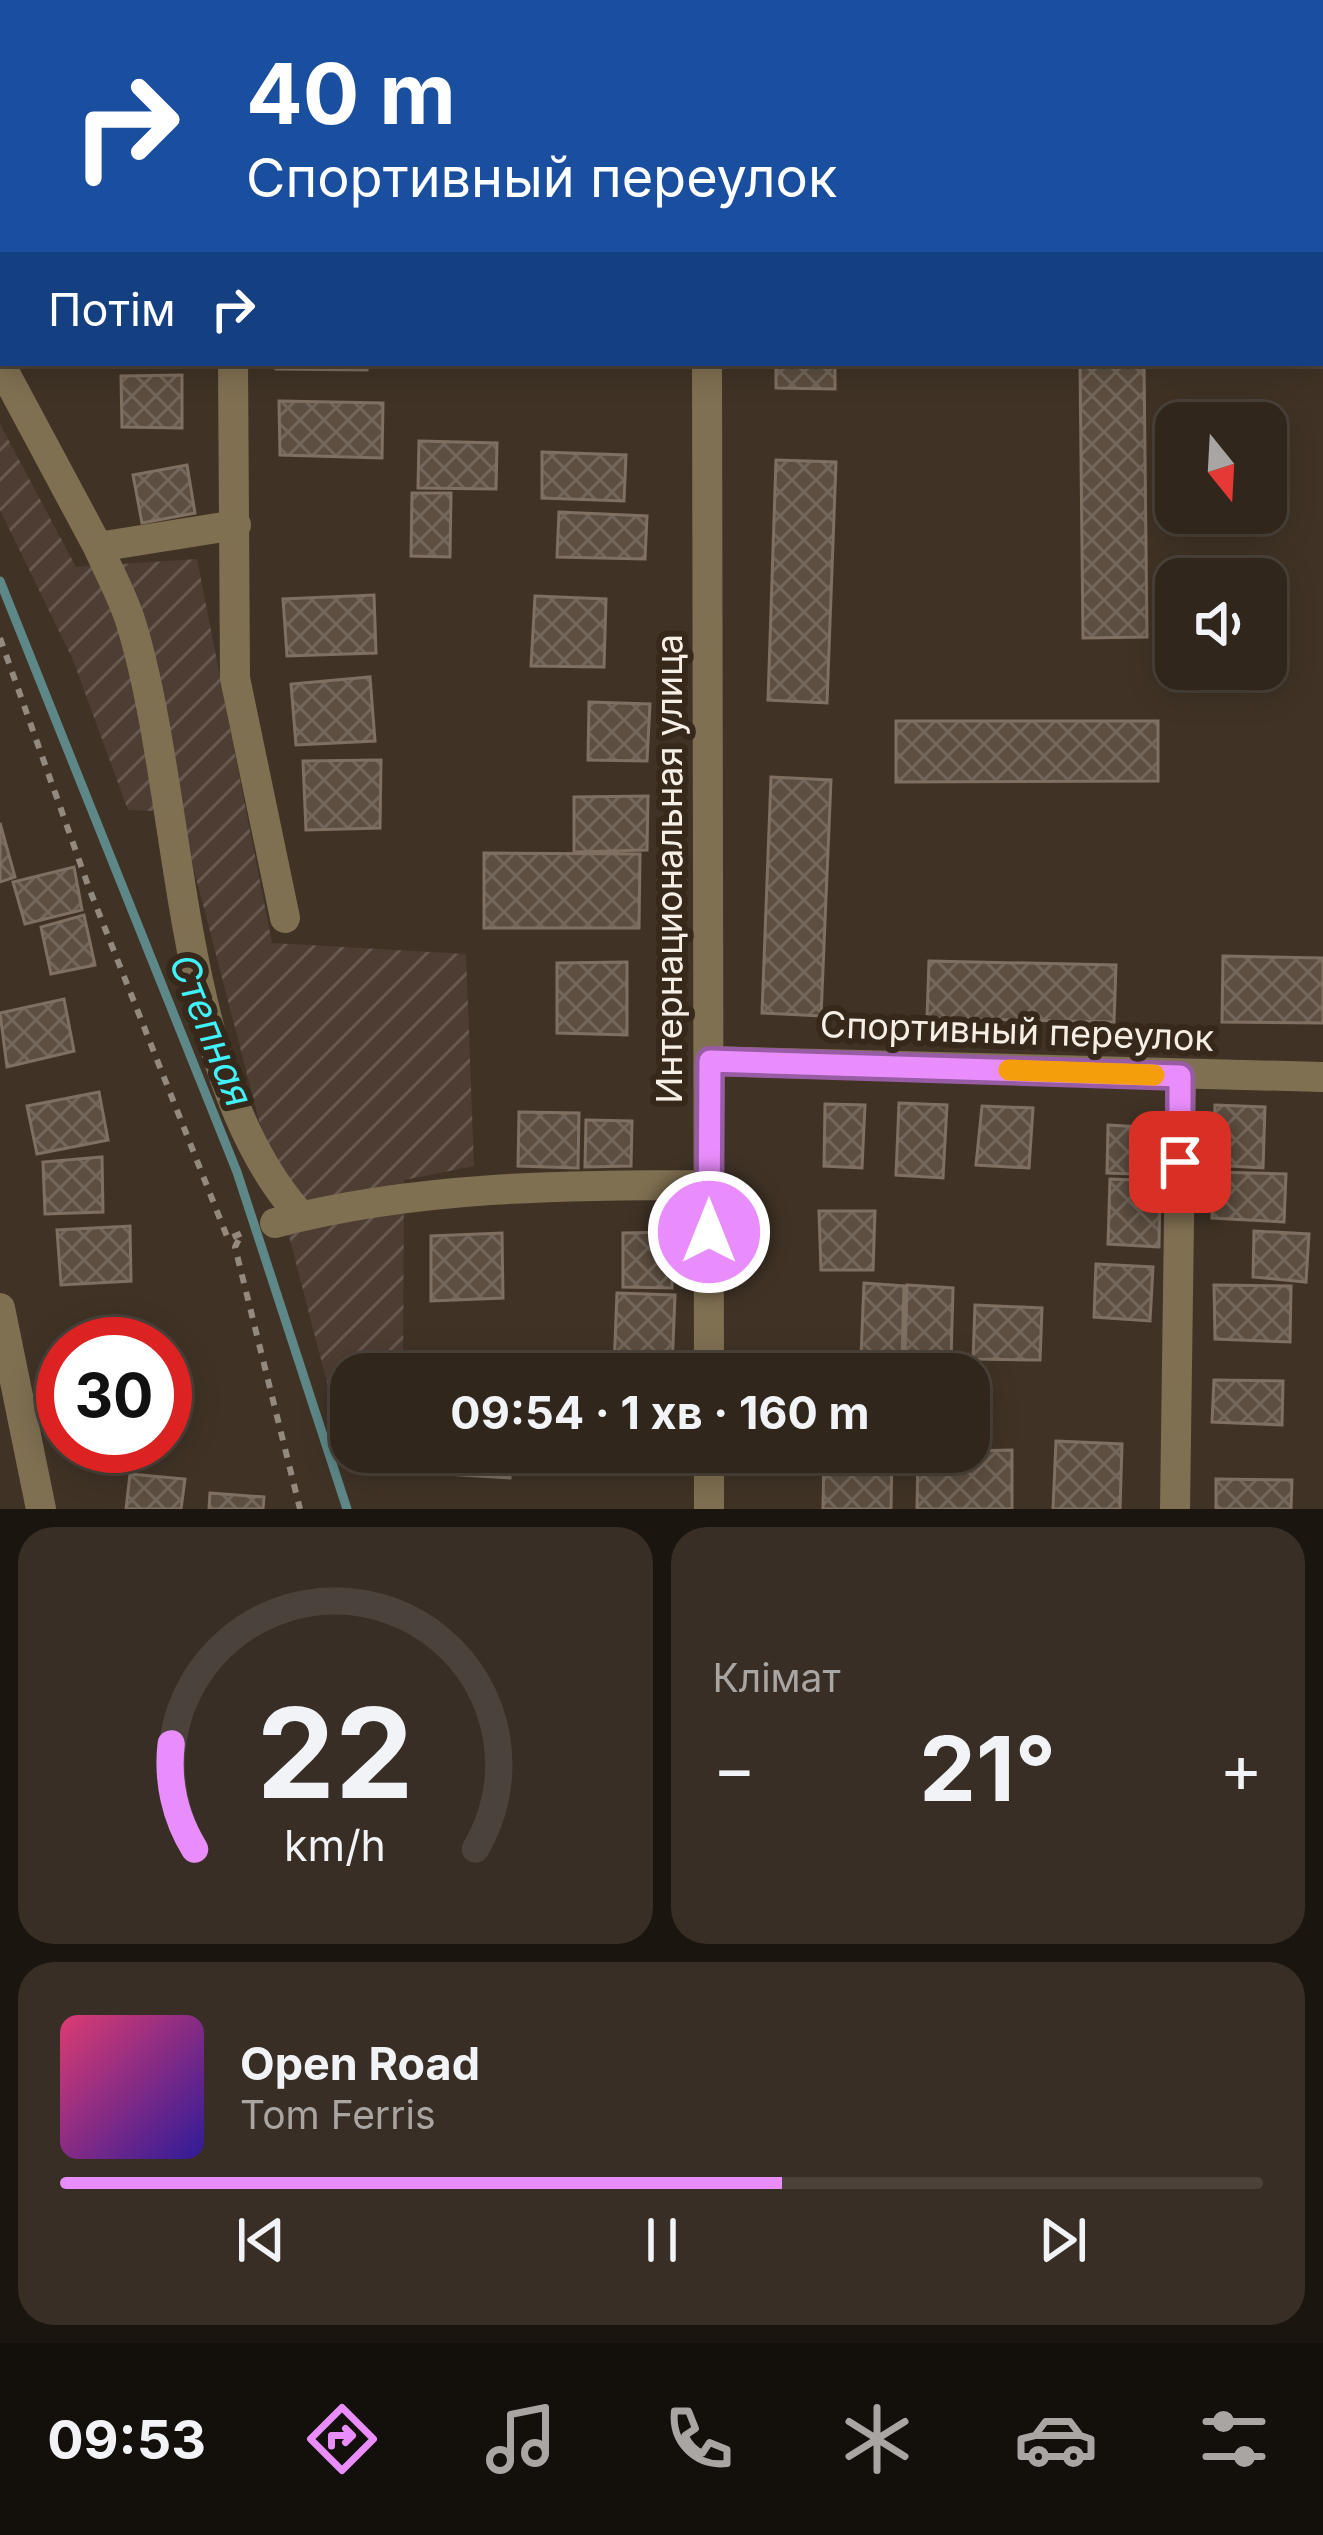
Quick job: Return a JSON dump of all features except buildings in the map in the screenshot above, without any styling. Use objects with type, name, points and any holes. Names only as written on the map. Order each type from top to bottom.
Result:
[{"type":"street","points":[[1,366],[98,548],[131,623],[209,1025],[251,1140],[288,1220],[343,1205],[556,1185],[709,1185]]},
{"type":"street","points":[[233,366],[235,678],[285,917]]},
{"type":"street","name":"Интернациональная улица","points":[[706,366],[709,1353]]},
{"type":"street","points":[[98,548],[236,525]]},
{"type":"street","name":"Спортивный переулок","points":[[710,1061],[1323,1077]]},
{"type":"street","points":[[1175,1509],[1180,1076]]},
{"type":"street","points":[[0,1308],[41,1509]]},
{"type":"street","points":[[709,1473],[709,1509]]},
{"type":"path","points":[[0,638],[89,888],[228,1239],[242,1234],[235,1247],[300,1509]]},
{"type":"shaded area","points":[[0,424],[76,567],[197,559],[272,943],[466,954],[474,1166],[404,1180],[403,1353],[330,1353],[330,1394],[179,812],[128,810],[73,660],[0,510]]},
{"type":"waterway","name":"Степная","points":[[0,581],[237,1172],[347,1509]]},
{"type":"slow traffic","points":[[1009,1070],[1154,1075]]},
{"type":"route","points":[[709,1232],[710,1061],[1180,1076],[1180,1162]]}]
